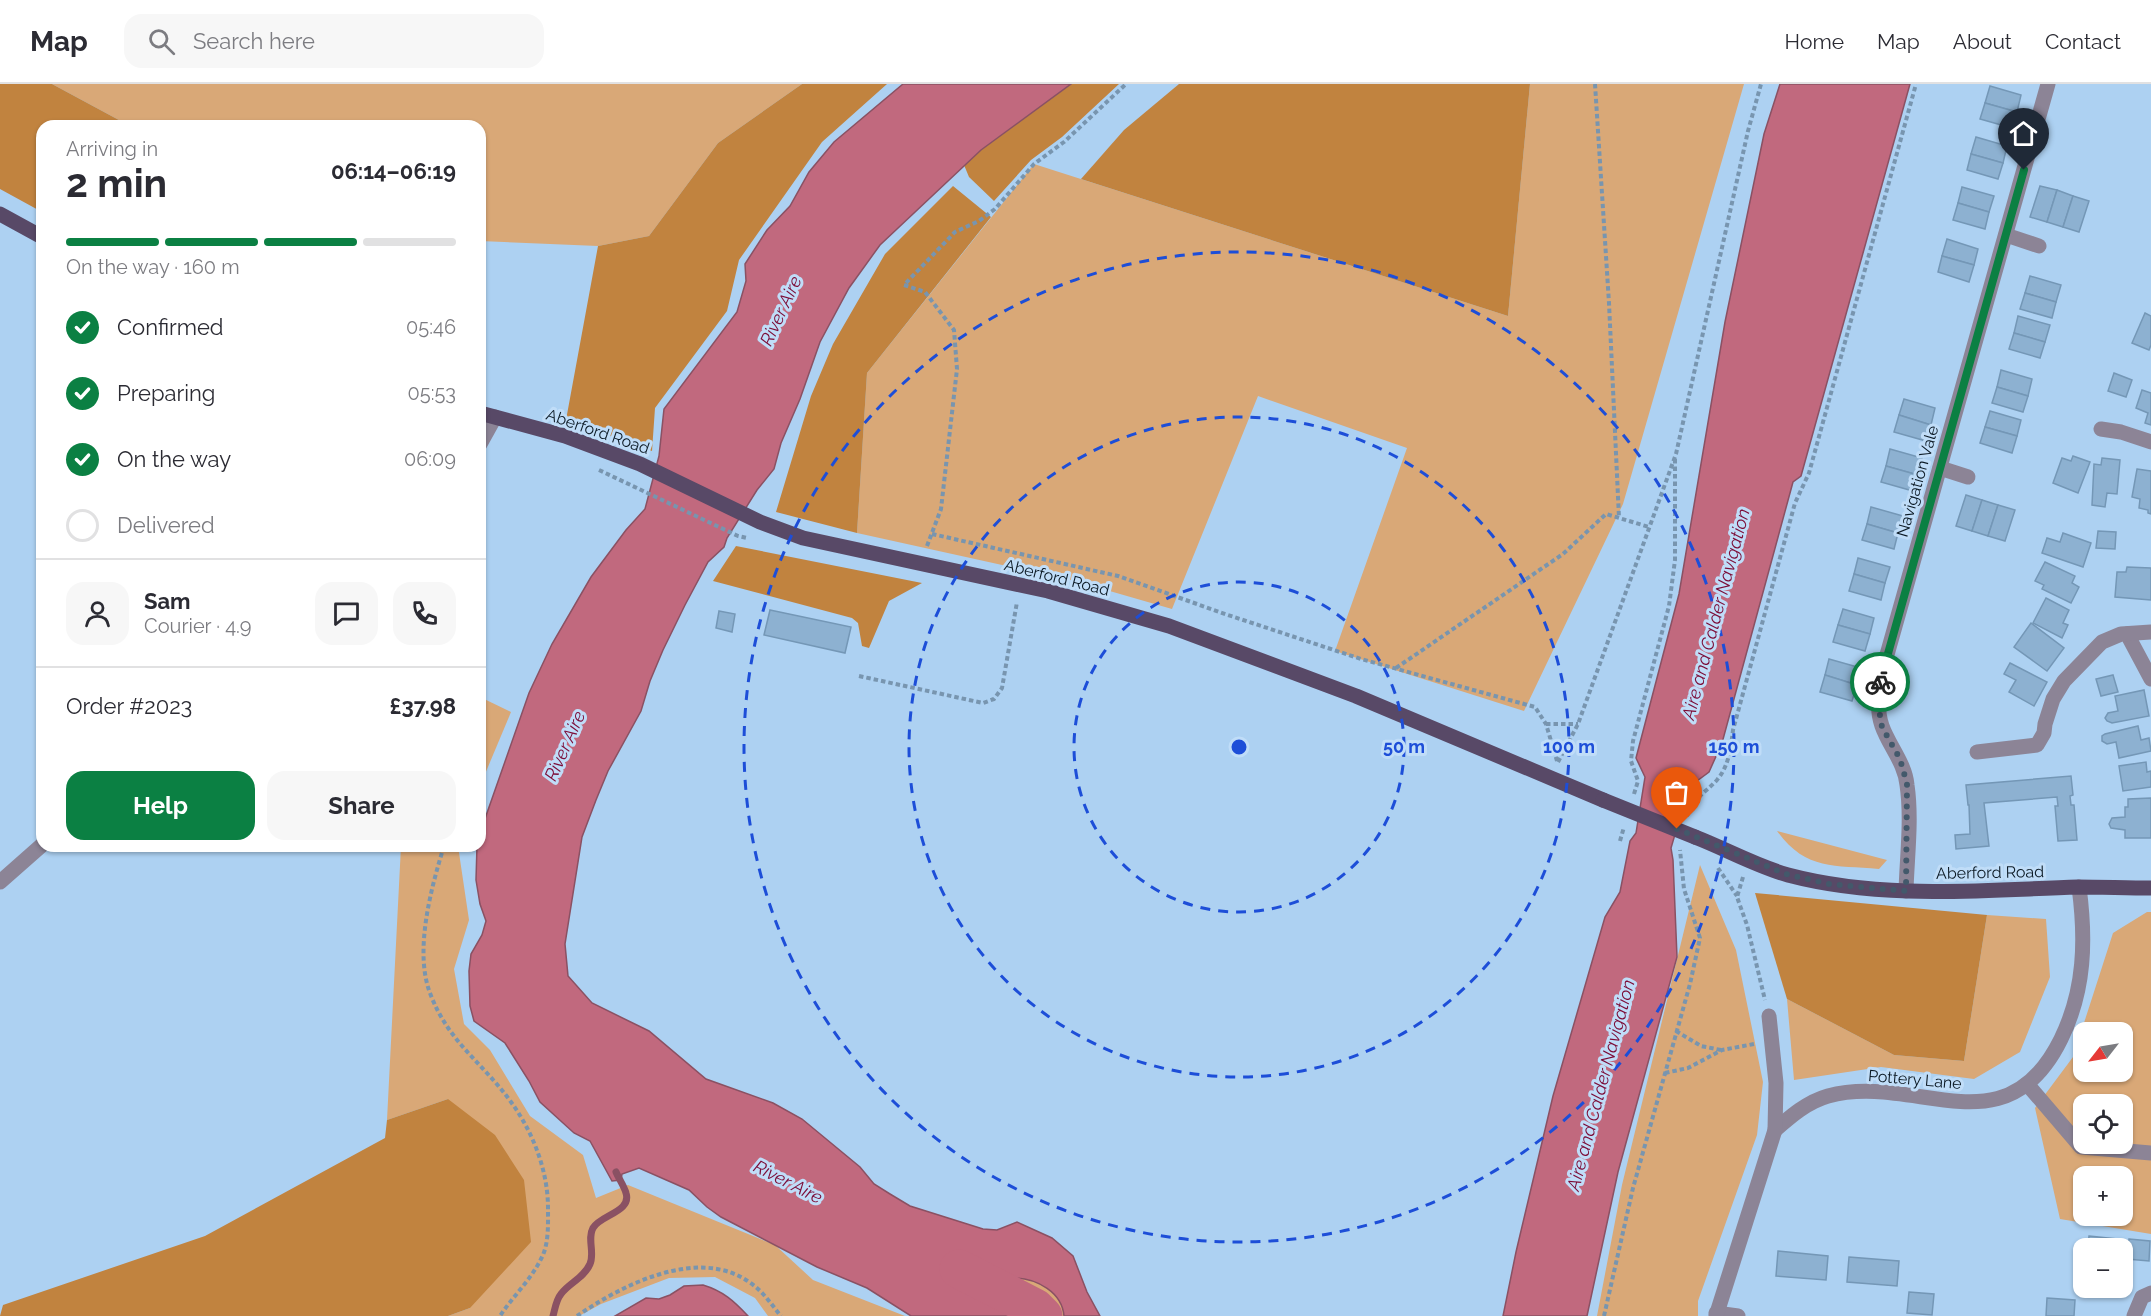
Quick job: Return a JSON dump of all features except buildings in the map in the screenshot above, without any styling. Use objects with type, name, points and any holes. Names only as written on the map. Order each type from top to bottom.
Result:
[{"type":"main road","points":[[0,214],[36,234]]},
{"type":"main road","name":"Aberford Road","points":[[486,415],[565,436],[640,464],[749,516],[803,538],[1048,591],[1169,626],[1553,770],[1603,800],[1786,874],[1829,884],[1906,891],[1991,892],[2079,887],[2151,888]]},
{"type":"street","name":"Navigation Vale","points":[[1906,891],[1907,784],[1900,759],[1882,727],[1878,704],[1881,676],[2048,84]]},
{"type":"street","points":[[2006,235],[2039,246]]},
{"type":"street","points":[[486,433],[495,417]]},
{"type":"street","points":[[2101,429],[2121,432],[2151,442]]},
{"type":"street","points":[[1940,468],[1968,477]]},
{"type":"street","points":[[1977,752],[2037,745],[2044,733],[2053,699],[2064,681],[2102,642],[2127,634],[2151,632]]},
{"type":"street","points":[[2127,634],[2151,679]]},
{"type":"street","points":[[0,882],[36,849]]},
{"type":"street","name":"Pottery Lane","points":[[1775,1130],[1805,1105],[1828,1096],[1880,1092],[1954,1102],[1984,1102],[2013,1094],[2037,1077],[2050,1060],[2074,1009],[2084,954],[2084,926],[2079,887]]},
{"type":"street","points":[[1738,1316],[1716,1315],[1775,1130],[1776,1083],[1769,1016]]},
{"type":"street","points":[[2027,1084],[2081,1147],[2151,1153]]},
{"type":"street","points":[[2134,1316],[2142,1297],[2151,1293]]},
{"type":"path","points":[[1126,84],[1064,142],[1034,164],[995,209],[979,221],[955,231],[904,285],[925,292],[954,330],[957,369],[941,509],[932,534],[1118,576],[1228,615],[1396,668],[1535,707],[1546,724],[1553,770]]},
{"type":"path","points":[[1595,84],[1609,303],[1619,518]]},
{"type":"path","points":[[1553,770],[1578,724],[1676,454],[1745,142],[1761,84]]},
{"type":"path","points":[[1686,818],[1693,802],[1723,770],[1730,751],[1733,730],[1772,585],[1795,503],[1809,473],[1916,84]]},
{"type":"path","points":[[1638,781],[1631,761],[1633,741],[1669,606],[1675,560],[1676,454]]},
{"type":"path","points":[[642,491],[738,537]]},
{"type":"path","points":[[1396,668],[1563,554],[1606,514],[1649,527]]},
{"type":"path","points":[[859,676],[983,703],[994,699],[1002,688],[1020,585]]},
{"type":"path","points":[[1546,724],[1578,724]]},
{"type":"path","points":[[1605,1316],[1633,1188],[1700,938],[1684,889],[1680,846]]},
{"type":"path","points":[[442,852],[434,876],[423,956],[429,992],[445,1026],[511,1102],[529,1132],[541,1161],[548,1194],[548,1228],[543,1255],[526,1285],[500,1316]]},
{"type":"path","points":[[1737,897],[1749,934],[1769,1016]]},
{"type":"path","points":[[1676,1031],[1701,1046],[1722,1050]]},
{"type":"path","points":[[1664,1074],[1688,1068],[1722,1050],[1772,1042]]},
{"type":"path","points":[[577,1316],[605,1297],[634,1282],[660,1274],[707,1267],[728,1271],[747,1280],[762,1291],[781,1316]]},
{"type":"shaded area","points":[[0,84],[52,84],[119,120],[36,120],[36,209],[0,189]]},
{"type":"shaded area","points":[[52,84],[802,84],[718,143],[649,236],[598,246],[486,241],[486,120],[119,120]]},
{"type":"shaded area","points":[[802,84],[887,84],[822,142],[739,260],[727,311],[655,408],[652,451],[566,420],[598,246],[649,236],[718,143]]},
{"type":"shaded area","points":[[1071,84],[1119,84],[1062,137],[1031,160],[994,201],[969,177],[964,165]]},
{"type":"shaded area","points":[[1179,84],[1530,84],[1508,316],[1081,179],[1124,130]]},
{"type":"shaded area","points":[[1530,84],[1744,84],[1623,504],[1524,711],[1335,651],[1407,448],[1258,396],[1172,609],[1075,581],[857,533],[867,373],[1034,164],[1508,316]]},
{"type":"shaded area","points":[[953,186],[991,217],[867,373],[857,533],[776,512],[811,396],[833,344],[885,254]]},
{"type":"shaded area","points":[[736,546],[922,583],[889,601],[869,648],[862,646],[858,623],[852,618],[713,581]]},
{"type":"shaded area","points":[[486,700],[511,712],[486,772]]},
{"type":"shaded area","points":[[1777,831],[1887,860],[1879,869],[1822,864],[1799,853]]},
{"type":"shaded area","points":[[401,852],[459,852],[469,920],[454,969],[464,1024],[490,1050],[530,1116],[583,1155],[596,1198],[628,1185],[775,1245],[813,1280],[905,1316],[768,1316],[755,1298],[715,1277],[669,1278],[601,1304],[579,1316],[448,1316],[470,1308],[448,1099],[387,1120]]},
{"type":"shaded area","points":[[1700,865],[1736,950],[1763,1082],[1757,1135],[1698,1301],[1698,1316],[1597,1316],[1622,1185]]},
{"type":"shaded area","points":[[1755,893],[1987,915],[1964,1061],[1894,1055],[1787,999]]},
{"type":"shaded area","points":[[2147,912],[2151,912],[2151,1234],[2102,1226],[2133,1226],[2133,1166],[2073,1166],[2073,1221],[2060,1219],[2035,1108],[2073,1057],[2073,1082],[2133,1082],[2133,1022],[2084,1022],[2113,933]]},
{"type":"shaded area","points":[[1987,915],[2046,919],[2050,977],[2020,1052],[1974,1079],[1881,1067],[1794,1080],[1787,999],[1894,1055],[1964,1061]]},
{"type":"shaded area","points":[[448,1099],[495,1135],[524,1180],[531,1242],[470,1308],[448,1316],[0,1316],[3,1305],[205,1236],[385,1138],[387,1120]]},
{"type":"shaded area","points":[[1016,1278],[1032,1281],[1047,1288],[1059,1300],[1064,1316],[1010,1316],[1005,1285]]},
{"type":"water","points":[[903,84],[1071,84],[981,150],[880,245],[849,288],[820,342],[800,399],[781,443],[774,469],[757,490],[727,538],[724,547],[708,562],[663,650],[641,711],[608,771],[596,800],[582,837],[565,944],[568,976],[592,1003],[649,1031],[706,1079],[773,1103],[802,1119],[860,1167],[874,1184],[910,1206],[983,1229],[997,1230],[1017,1222],[1052,1238],[1073,1256],[1087,1292],[1100,1316],[1064,1316],[1059,1300],[1047,1288],[1032,1281],[1016,1278],[1005,1286],[1010,1316],[911,1316],[867,1288],[817,1267],[721,1217],[689,1190],[639,1168],[622,1174],[621,1180],[612,1181],[590,1141],[574,1133],[540,1102],[505,1043],[474,1021],[470,1006],[471,954],[482,935],[486,921],[480,904],[476,880],[477,852],[486,852],[486,816],[529,693],[552,644],[591,577],[626,530],[645,509],[659,456],[664,409],[737,312],[746,281],[745,264],[767,230],[790,206],[809,172],[834,142]]},
{"type":"water","name":"Aire and Calder Navigation","points":[[1780,84],[1910,84],[1801,476],[1793,482],[1722,743],[1709,772],[1697,781],[1685,800],[1671,848],[1677,957],[1618,1172],[1587,1316],[1503,1316],[1553,1096],[1605,917],[1620,892],[1630,841],[1636,833],[1645,777],[1636,758],[1679,594],[1725,322],[1764,134]]},
{"type":"water","points":[[703,1285],[728,1297],[748,1316],[615,1316],[646,1298],[659,1299],[684,1286]]},
{"type":"waterway","points":[[553,1316],[559,1296],[584,1273],[590,1264],[593,1228],[620,1209],[627,1199],[616,1172]]},
{"type":"waterway","name":"River Aire","points":[[959,1269],[1035,1308],[1043,1316]]},
{"type":"way so far","points":[[1677,829],[1786,874],[1829,884],[1906,891],[1907,784],[1900,759],[1882,727],[1878,704],[1880,682]]},
{"type":"route","points":[[1880,682],[2024,170]]}]
